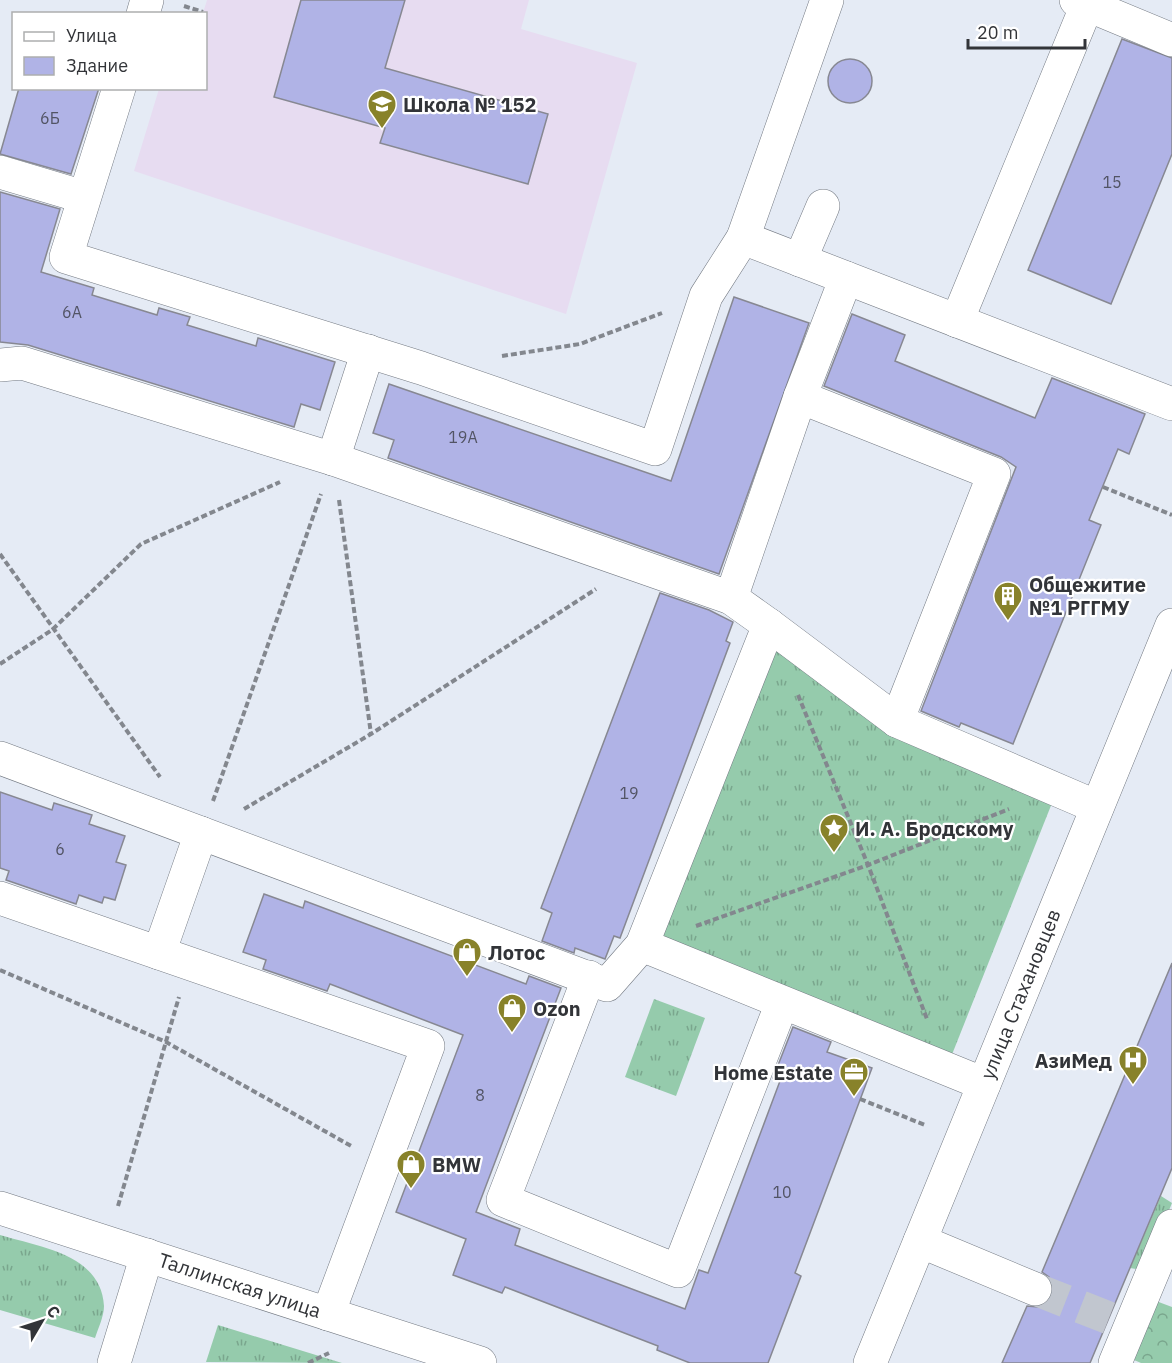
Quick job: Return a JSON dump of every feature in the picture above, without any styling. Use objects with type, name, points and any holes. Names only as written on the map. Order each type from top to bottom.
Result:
[{"type":"street","points":[[118,90],[66,257],[368,351],[655,449],[706,296],[743,238],[828,0]]},
{"type":"street","points":[[957,321],[1082,2],[1172,40]]},
{"type":"street","points":[[0,172],[84,197]]},
{"type":"street","points":[[800,260],[823,206]]},
{"type":"street","points":[[743,238],[1172,404]]},
{"type":"street","points":[[731,598],[800,397],[846,278]]},
{"type":"street","points":[[333,459],[368,351]]},
{"type":"street","points":[[0,365],[22,363],[333,459],[632,561],[731,598],[897,721],[1097,807]]},
{"type":"street","points":[[800,397],[994,474],[897,721]]},
{"type":"street","points":[[0,758],[607,985],[642,945],[769,625]]},
{"type":"street","name":"улица Стахановцев","points":[[870,1363],[1097,807],[1160,690],[1172,625]]},
{"type":"street","points":[[173,958],[201,833]]},
{"type":"street","points":[[0,898],[428,1046],[328,1314]]},
{"type":"street","points":[[642,945],[946,1071],[984,1084]]},
{"type":"street","points":[[589,977],[503,1200],[678,1271],[782,1003]]},
{"type":"street","name":"Таллинская улица","points":[[0,1208],[480,1363]]},
{"type":"street","points":[[1115,1363],[1119,1322],[1172,1226]]},
{"type":"street","points":[[920,1241],[1035,1289]]},
{"type":"street","points":[[114,1363],[147,1255]]},
{"type":"path","points":[[501,356],[580,344],[706,296]]},
{"type":"path","points":[[0,664],[52,630],[141,544],[333,459]]},
{"type":"path","points":[[333,459],[371,734]]},
{"type":"path","points":[[201,833],[333,459]]},
{"type":"path","points":[[1103,487],[1172,515]]},
{"type":"path","points":[[0,554],[52,630],[167,787]]},
{"type":"path","points":[[201,833],[371,734],[601,587],[632,561]]},
{"type":"path","points":[[796,690],[868,865],[946,1071]]},
{"type":"path","points":[[642,945],[868,865],[1058,790]]},
{"type":"path","points":[[118,1206],[166,1042],[173,958]]},
{"type":"path","points":[[0,970],[166,1042],[384,1164]]},
{"type":"path","points":[[860,1099],[925,1125]]},
{"type":"path","points":[[308,1363],[335,1350]]},
{"type":"shaded area","name":"Школа № 152","points":[[207,0],[529,0],[521,29],[637,63],[566,314],[134,171],[159,90],[207,90],[207,12],[203,12]]},
{"type":"green space","points":[[772,639],[1054,798],[951,1057],[656,937]]},
{"type":"green space","points":[[654,999],[705,1018],[676,1096],[625,1077]]},
{"type":"green space","points":[[1161,1196],[1172,1203],[1147,1264],[1142,1270],[1130,1268]]},
{"type":"green space","points":[[0,1235],[50,1249],[80,1264],[92,1275],[100,1289],[104,1306],[95,1338],[0,1310]]},
{"type":"green space","points":[[1156,1301],[1172,1307],[1172,1363],[1141,1363],[1134,1360]]},
{"type":"green space","points":[[218,1325],[342,1363],[206,1362]]},
{"type":"building","points":[[301,0],[405,0],[385,68],[548,114],[528,184],[380,143],[385,128],[274,97]]},
{"type":"building","points":[[1122,39],[1172,58],[1172,154],[1111,304],[1028,270]]},
{"type":"building","points":[[850,59],[859,60],[866,65],[871,72],[871,90],[866,97],[859,102],[850,103],[841,102],[834,97],[829,90],[828,81],[829,72],[834,65],[841,60]]},
{"type":"building","points":[[18,90],[98,90],[71,174],[0,154]]},
{"type":"building","points":[[0,192],[60,209],[41,272],[94,288],[92,295],[157,315],[159,308],[190,317],[187,325],[256,346],[258,338],[335,362],[320,410],[301,404],[294,427],[28,345],[0,342]]},
{"type":"building","points":[[734,297],[809,323],[719,574],[388,458],[394,440],[373,433],[389,384],[671,481]]},
{"type":"building","name":"Общежитие №1 РГГМУ","points":[[852,314],[905,335],[895,361],[1035,418],[1052,378],[1145,414],[1129,454],[1118,449],[1089,520],[1101,525],[1013,744],[961,723],[959,727],[921,711],[1016,467],[1001,457],[824,386]]},
{"type":"building","points":[[660,593],[709,610],[733,622],[726,641],[730,643],[620,938],[614,936],[605,959],[575,948],[574,953],[542,941],[552,913],[541,908]]},
{"type":"building","points":[[0,792],[52,810],[54,803],[92,815],[89,824],[125,836],[116,862],[126,865],[115,900],[104,897],[102,903],[79,895],[76,904],[6,880],[9,871],[0,868]]},
{"type":"building","points":[[264,894],[303,908],[305,901],[526,984],[529,976],[561,988],[476,1212],[520,1229],[515,1245],[685,1309],[699,1270],[708,1273],[780,1081],[773,1078],[793,1027],[831,1042],[827,1052],[872,1068],[795,1273],[801,1276],[768,1363],[690,1363],[657,1350],[658,1346],[505,1287],[502,1293],[453,1275],[466,1239],[396,1212],[463,1035],[330,984],[327,991],[263,969],[266,960],[243,952]]},
{"type":"building","points":[[1172,963],[1172,1168],[1090,1363],[1002,1363],[1027,1306],[1038,1307],[1046,1304],[1052,1297],[1053,1286],[1049,1277],[1042,1272]]},
{"type":"tunnel","points":[[1035,1289],[1109,1318]]},
{"type":"place","name":"Школа № 152","points":[[382,130]]},
{"type":"place","name":"Общежитие №1 РГГМУ","points":[[1008,622]]},
{"type":"place","name":"И. А. Бродскому","points":[[834,854]]},
{"type":"place","name":"Лотос","points":[[467,978]]},
{"type":"place","name":"Ozon","points":[[512,1034]]},
{"type":"place","name":"АзиМед","points":[[1133,1086]]},
{"type":"place","name":"Home Estate","points":[[854,1098]]},
{"type":"place","name":"BMW","points":[[411,1190]]}]
